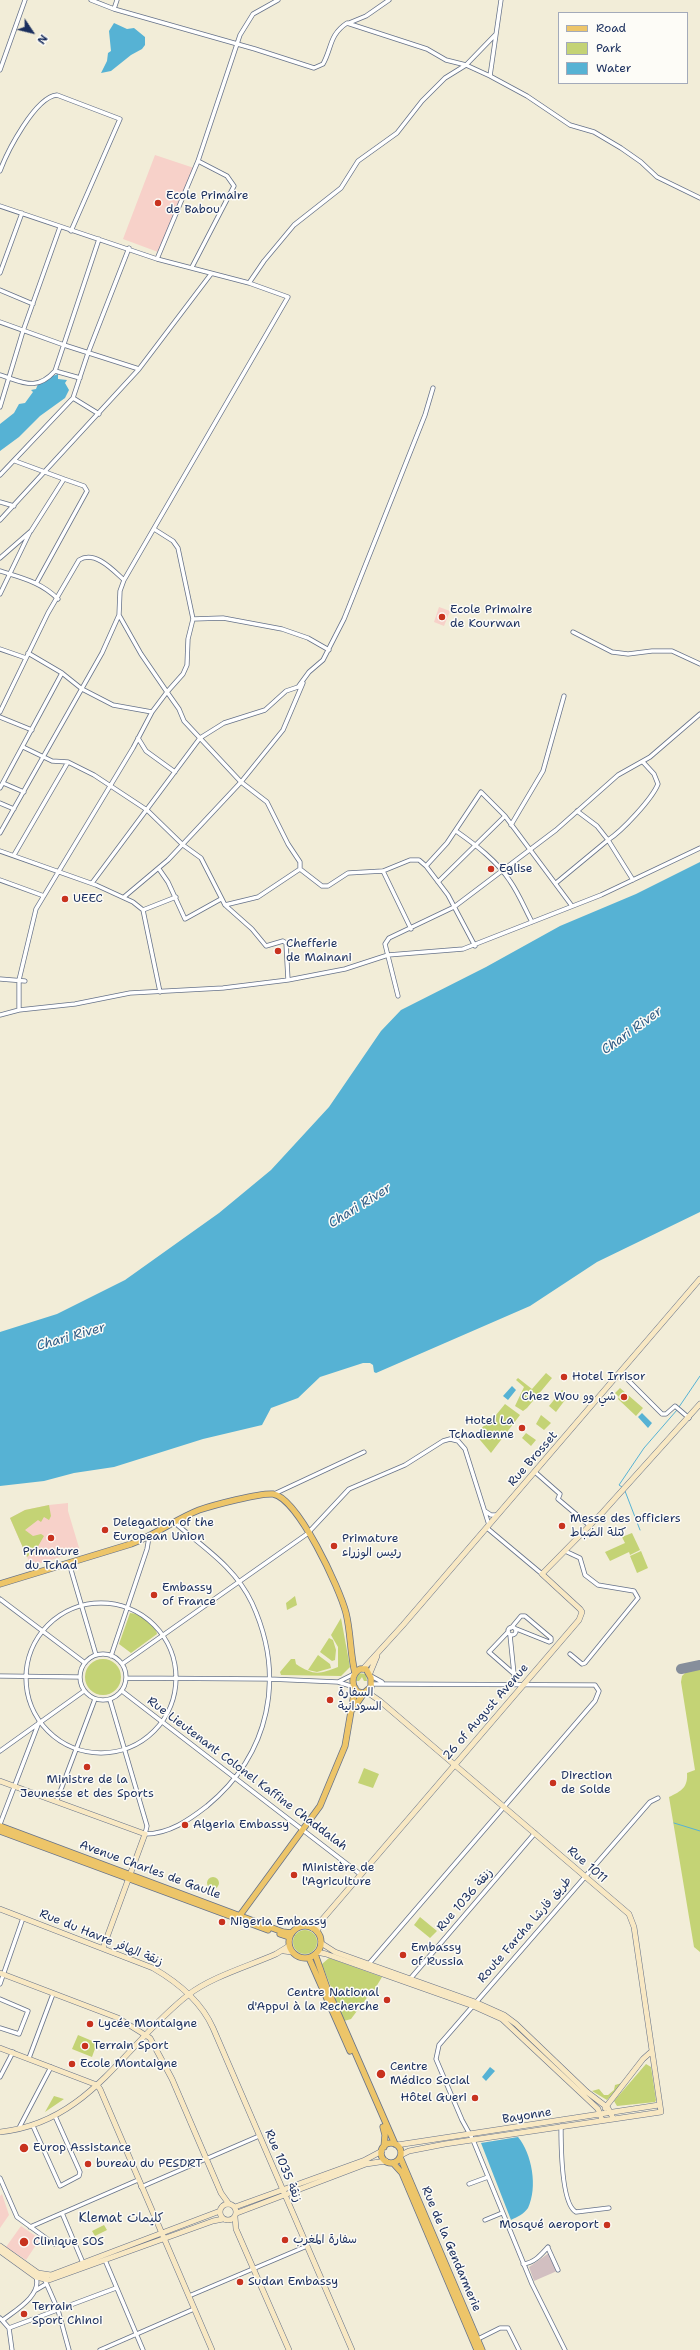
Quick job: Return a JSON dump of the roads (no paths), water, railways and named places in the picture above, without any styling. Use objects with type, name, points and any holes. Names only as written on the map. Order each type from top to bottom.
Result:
[{"type":"main road","name":"Rue Brosset","points":[[380,1652],[621,1373],[700,1279]]},
{"type":"main road","points":[[542,1574],[590,1526],[689,1418],[700,1404]]},
{"type":"main road","points":[[0,1584],[149,1537],[199,1510],[257,1496],[274,1494],[283,1499],[309,1532],[337,1587],[346,1612],[355,1673],[352,1711],[338,1767],[320,1806],[239,1917]]},
{"type":"main road","name":"26 of August Avenue","points":[[312,1928],[321,1921],[579,1620],[582,1612],[542,1574]]},
{"type":"main road","points":[[355,1673],[362,1669],[380,1652]]},
{"type":"main road","points":[[352,1711],[371,1686],[370,1674],[380,1652]]},
{"type":"main road","points":[[353,1654],[362,1669],[370,1674]]},
{"type":"main road","name":"Rue 1011","points":[[371,1686],[380,1701]]},
{"type":"main road","points":[[354,1688],[358,1692],[365,1693]]},
{"type":"main road","name":"Rue 1011","points":[[365,1693],[380,1701],[536,1833],[631,1917],[661,2112]]},
{"type":"main road","points":[[0,1781],[57,1800],[145,1834],[103,1948]]},
{"type":"main road","name":"Avenue Charles de Gaulle","points":[[0,1825],[130,1876],[291,1935]]},
{"type":"main road","name":"Avenue Charles de Gaulle","points":[[0,1831],[130,1876]]},
{"type":"main road","name":"Rue du Havre زنقة الهافر","points":[[0,1909],[153,1968],[189,1994]]},
{"type":"main road","name":"26 of August Avenue","points":[[317,1932],[321,1921]]},
{"type":"main road","points":[[321,1943],[316,1953],[309,1958],[299,1958],[292,1952],[289,1946],[291,1935],[301,1927],[312,1928],[317,1932],[321,1943],[331,1950],[367,1966],[474,2004]]},
{"type":"main road","points":[[0,2132],[33,2126],[55,2116],[97,2085],[189,1994],[284,1950],[289,1946]]},
{"type":"main road","points":[[284,1950],[292,1952]]},
{"type":"main road","points":[[316,1953],[326,1954],[410,1979],[474,2004],[507,2022],[592,2096],[606,2106],[612,2115]]},
{"type":"main road","points":[[45,2280],[83,2263],[163,2237],[224,2220],[231,2220],[236,2215],[366,2164],[386,2161],[393,2162],[400,2156],[327,1988],[316,1953]]},
{"type":"main road","points":[[309,1958],[385,2135],[383,2149],[386,2161]]},
{"type":"main road","points":[[2,1974],[118,2018],[146,2035],[158,2050],[172,2079],[220,2193],[229,2204],[235,2207],[365,2160],[383,2149],[388,2144],[396,2145]]},
{"type":"main road","name":"Rue 1035 زنقة","points":[[189,1994],[209,2018],[352,2350]]},
{"type":"main road","points":[[0,2048],[51,2066],[97,2085],[212,2350]]},
{"type":"main road","points":[[601,2117],[606,2106],[643,2059],[652,2051]]},
{"type":"main road","points":[[553,2061],[598,2109],[601,2117]]},
{"type":"main road","name":"Bayonne","points":[[472,2138],[601,2117],[660,2105]]},
{"type":"main road","points":[[642,2108],[644,2113]]},
{"type":"main road","name":"Bayonne","points":[[612,2115],[661,2112]]},
{"type":"main road","name":"Bayonne","points":[[396,2145],[444,2142],[561,2126],[601,2117]]},
{"type":"main road","name":"Bayonne","points":[[400,2156],[409,2151],[444,2142]]},
{"type":"main road","name":"Rue de la Gendarmerie","points":[[400,2156],[482,2350]]},
{"type":"main road","name":"Rue de la Gendarmerie","points":[[393,2162],[402,2174],[477,2350]]},
{"type":"main road","points":[[220,2193],[221,2210],[224,2220],[236,2229]]},
{"type":"main road","points":[[0,2251],[36,2277],[45,2280],[105,2260],[163,2237],[221,2210],[229,2204]]},
{"type":"main road","points":[[235,2207],[236,2229],[288,2350]]},
{"type":"main road","points":[[0,2246],[45,2280]]},
{"type":"street","points":[[0,70],[25,0]]},
{"type":"street","points":[[91,0],[114,9],[236,43],[318,68],[325,62],[333,37],[348,23],[366,16],[389,0]]},
{"type":"street","points":[[114,9],[117,0]]},
{"type":"street","points":[[157,258],[198,161],[236,43],[253,14],[278,0]]},
{"type":"street","points":[[490,76],[501,0]]},
{"type":"street","points":[[348,23],[427,49],[446,60],[466,65],[490,76],[527,96],[570,125],[594,132],[641,162],[657,177],[700,198]]},
{"type":"street","points":[[249,283],[264,261],[294,225],[340,188],[358,161],[389,140],[445,78],[466,65],[496,34]]},
{"type":"street","points":[[0,171],[16,138],[39,105],[53,95],[120,118],[71,231]]},
{"type":"street","points":[[192,267],[234,186],[227,176],[198,161]]},
{"type":"street","points":[[0,206],[71,231],[211,274],[249,283],[288,297],[124,580],[120,591],[119,615],[99,658],[0,833]]},
{"type":"street","points":[[0,273],[22,213]]},
{"type":"street","points":[[0,407],[23,331],[60,227]]},
{"type":"street","points":[[0,375],[34,384],[46,380],[55,371],[99,239]]},
{"type":"street","points":[[0,475],[15,461],[73,398],[88,353],[129,248]]},
{"type":"street","points":[[0,520],[139,369],[211,274]]},
{"type":"street","points":[[0,290],[33,304]]},
{"type":"street","points":[[0,322],[64,345],[139,369]]},
{"type":"street","points":[[55,371],[80,378]]},
{"type":"street","points":[[92,883],[200,738],[224,723],[265,710],[286,691],[298,687],[304,682],[329,650],[344,619],[410,453],[433,388]]},
{"type":"street","points":[[73,398],[99,414]]},
{"type":"street","points":[[15,461],[44,473],[64,478],[84,486],[87,491],[37,582]]},
{"type":"street","points":[[0,594],[31,531],[64,478]]},
{"type":"street","points":[[0,502],[14,506]]},
{"type":"street","points":[[19,1010],[20,980],[33,918],[58,870],[111,785],[152,712],[183,674],[187,665],[188,639],[193,619],[178,548],[173,541],[154,528]]},
{"type":"street","points":[[0,558],[31,531]]},
{"type":"street","points":[[0,712],[48,613],[58,599],[79,560],[82,558],[93,558],[124,580]]},
{"type":"street","points":[[0,571],[37,582],[48,589],[58,599]]},
{"type":"street","points":[[119,615],[141,654],[179,709],[184,721],[241,782],[267,802],[288,844],[300,862],[300,869]]},
{"type":"street","points":[[193,619],[223,618],[282,629],[308,638],[329,650]]},
{"type":"street","points":[[574,632],[612,652],[628,654],[652,651],[672,651],[700,664]]},
{"type":"street","points":[[0,649],[26,658]]},
{"type":"street","points":[[28,653],[62,673],[82,689],[118,707],[152,712]]},
{"type":"street","points":[[0,788],[62,673]]},
{"type":"street","points":[[124,897],[159,868],[183,845],[241,782],[283,730],[304,682]]},
{"type":"street","points":[[511,825],[543,771],[564,696]]},
{"type":"street","points":[[398,996],[386,944],[388,940],[454,907],[503,871],[577,811],[618,775],[643,762],[700,714]]},
{"type":"street","points":[[0,717],[32,730]]},
{"type":"street","points":[[138,738],[146,751],[175,772]]},
{"type":"street","points":[[23,747],[52,761],[68,762],[111,785],[147,810],[183,845],[201,858],[224,905],[252,929],[266,946],[283,941],[286,943],[288,980]]},
{"type":"street","points":[[14,855],[68,762]]},
{"type":"street","points":[[556,883],[608,840],[635,815],[656,787],[657,780],[643,762]]},
{"type":"street","points":[[3,782],[24,792]]},
{"type":"street","points":[[426,866],[456,831],[481,792],[505,816],[572,906]]},
{"type":"street","points":[[0,803],[14,809]]},
{"type":"street","points":[[577,811],[597,826],[608,840],[633,880]]},
{"type":"street","points":[[438,882],[505,816]]},
{"type":"street","points":[[456,831],[476,845],[503,871],[511,882],[532,922]]},
{"type":"street","points":[[0,1015],[19,1010],[61,1006],[130,993],[223,988],[288,980],[345,969],[388,955],[451,951],[475,946],[633,880],[700,848]]},
{"type":"street","points":[[0,850],[92,883],[124,897],[143,910],[160,992]]},
{"type":"street","points":[[300,869],[322,886],[328,886],[348,873],[383,871],[410,860],[418,860],[426,866],[438,882],[454,907],[475,946]]},
{"type":"street","points":[[159,868],[176,897],[185,919],[221,899]]},
{"type":"street","points":[[224,905],[258,897],[300,869]]},
{"type":"street","points":[[383,871],[411,929]]},
{"type":"street","points":[[0,880],[44,896]]},
{"type":"street","points":[[143,910],[176,897]]},
{"type":"street","points":[[0,979],[25,981]]},
{"type":"street","points":[[621,1373],[662,1414],[666,1414],[675,1406],[689,1418]]},
{"type":"street","points":[[122,1664],[309,1532],[349,1489],[406,1465],[450,1439],[458,1441],[465,1449],[488,1526]]},
{"type":"street","points":[[274,1494],[364,1452]]},
{"type":"street","points":[[535,1472],[560,1494],[558,1499],[590,1526]]},
{"type":"street","points":[[484,1510],[491,1515],[497,1515]]},
{"type":"street","points":[[110,1700],[147,1826],[145,1834],[163,1832],[180,1825],[214,1800],[235,1777],[252,1753],[264,1724],[269,1680],[261,1627],[252,1602],[240,1581],[212,1552],[175,1523]]},
{"type":"street","name":"26 of August Avenue","points":[[488,1526],[542,1574]]},
{"type":"street","points":[[111,1656],[147,1549],[149,1537]]},
{"type":"street","points":[[565,1551],[580,1558],[585,1575],[598,1585],[635,1592],[638,1598],[585,1663],[582,1664],[570,1654]]},
{"type":"street","points":[[69,1563],[96,1655]]},
{"type":"street","points":[[0,1599],[84,1663]]},
{"type":"street","points":[[106,1603],[127,1608],[146,1618],[163,1635],[173,1656],[176,1678],[173,1700],[162,1722],[147,1738],[125,1750],[101,1754],[76,1750],[55,1738],[39,1722],[29,1701],[25,1676],[31,1651],[43,1631],[58,1617],[82,1606],[106,1603]]},
{"type":"street","points":[[513,1628],[549,1642],[551,1641],[551,1638],[524,1616],[521,1616],[509,1633],[489,1652],[513,1673]]},
{"type":"street","points":[[509,1633],[516,1633],[513,1628]]},
{"type":"street","points":[[509,1633],[515,1684]]},
{"type":"street","points":[[96,1655],[111,1656],[122,1664],[126,1678],[122,1691],[110,1700],[95,1699],[84,1691],[80,1677],[84,1663],[96,1655]]},
{"type":"street","points":[[338,1682],[355,1673]]},
{"type":"street","points":[[370,1674],[383,1683]]},
{"type":"street","points":[[0,1676],[80,1677]]},
{"type":"street","points":[[126,1678],[338,1682],[354,1688]]},
{"type":"street","points":[[367,1966],[503,1805],[595,1701],[599,1691],[595,1685],[383,1683],[371,1686]]},
{"type":"street","points":[[0,1751],[84,1691]]},
{"type":"street","name":"Rue Lieutenant Colonel Kaffine Chaddalah","points":[[122,1691],[304,1828],[360,1874]]},
{"type":"street","points":[[57,1800],[95,1699]]},
{"type":"street","points":[[0,1825],[39,1722]]},
{"type":"street","name":"Route Farcha طريق فارشا","points":[[472,2138],[462,2120],[436,2059],[436,2053],[439,2045],[584,1876],[650,1802],[658,1798]]},
{"type":"street","name":"Rue 1036 زنقة","points":[[410,1979],[536,1833]]},
{"type":"street","points":[[0,1984],[2,1974],[23,1918]]},
{"type":"street","points":[[29,2058],[53,1994]]},
{"type":"street","points":[[0,1999],[28,2010],[19,2034],[0,2028]]},
{"type":"street","points":[[0,2077],[12,2052]]},
{"type":"street","points":[[19,2128],[51,2066]]},
{"type":"street","points":[[33,2126],[60,2186],[79,2176],[80,2172],[55,2116]]},
{"type":"street","points":[[561,2126],[561,2149],[568,2202],[576,2212],[609,2208]]},
{"type":"street","points":[[141,2187],[260,2136]]},
{"type":"street","points":[[472,2138],[523,2264],[565,2350]]},
{"type":"street","points":[[469,2184],[488,2177]]},
{"type":"street","points":[[0,2178],[17,2217],[54,2244]]},
{"type":"street","points":[[30,2227],[138,2180]]},
{"type":"street","points":[[62,2213],[83,2263]]},
{"type":"street","points":[[485,2220],[502,2213]]},
{"type":"street","points":[[189,2296],[308,2246]]},
{"type":"street","points":[[523,2264],[534,2260],[548,2248],[558,2270]]},
{"type":"street","points":[[105,2260],[143,2350]]},
{"type":"street","points":[[36,2277],[38,2286],[36,2290]]},
{"type":"street","points":[[12,2350],[9,2328],[2,2319],[36,2290],[45,2280],[58,2310],[69,2350]]},
{"type":"street","points":[[9,2328],[116,2288]]},
{"type":"street","points":[[100,2350],[194,2309]]},
{"type":"street","points":[[478,2339],[500,2328],[508,2328],[519,2350]]},
{"type":"water","points":[[114,23],[127,29],[134,28],[145,37],[145,45],[142,49],[131,55],[111,71],[101,73],[107,61],[108,53],[111,51],[109,31]]},
{"type":"water","points":[[58,374],[58,379],[67,380],[65,383],[69,390],[65,398],[40,416],[19,437],[0,451],[0,424],[14,413],[19,404],[25,403],[33,392],[31,390],[36,389],[39,383]]},
{"type":"water","name":"Chari River","points":[[700,862],[700,1212],[597,1262],[530,1306],[376,1373],[374,1372],[373,1365],[370,1363],[363,1363],[320,1377],[298,1398],[271,1408],[262,1425],[203,1439],[114,1467],[74,1473],[44,1481],[0,1486],[0,1332],[57,1314],[125,1280],[219,1213],[271,1170],[329,1107],[381,1031],[401,1010],[486,967],[560,926],[636,894]]},
{"type":"water","points":[[512,1386],[516,1390],[508,1400],[503,1396]]},
{"type":"water","points":[[642,1413],[652,1423],[648,1428],[638,1417]]},
{"type":"water","points":[[490,2067],[495,2071],[486,2081],[482,2077]]},
{"type":"water","points":[[518,2137],[527,2152],[530,2161],[533,2190],[528,2208],[522,2214],[511,2220],[481,2143]]},
{"type":"waterway","points":[[679,1407],[700,1376]]},
{"type":"waterway","points":[[622,1487],[619,1485],[644,1448],[677,1410]]},
{"type":"waterway","points":[[625,1491],[640,1530]]},
{"type":"waterway","points":[[674,1823],[700,1831]]},
{"type":"place","name":"Ecole Primaire de Babou","points":[[158,203]]},
{"type":"place","name":"Ecole Primaire de Kourwan","points":[[442,617]]},
{"type":"place","name":"Eglise","points":[[491,869]]},
{"type":"place","name":"UEEC","points":[[65,899]]},
{"type":"place","name":"Chefferie de Mainani","points":[[278,951]]},
{"type":"place","name":"Hotel Irrisor","points":[[564,1377]]},
{"type":"place","name":"Chez Wou شي وو","points":[[624,1397]]},
{"type":"place","name":"Hotel La Tchadienne","points":[[522,1428]]},
{"type":"place","name":"Messe des officiers كتلة الضباط","points":[[562,1526]]},
{"type":"place","name":"Delegation of the European Union","points":[[105,1530]]},
{"type":"place","name":"Primature du Tchad","points":[[51,1538]]},
{"type":"place","name":"Primature رئيس الوزراء","points":[[334,1546]]},
{"type":"place","name":"Embassy of France","points":[[154,1595]]},
{"type":"place","name":"السفارة السودانية","points":[[330,1700]]},
{"type":"place","name":"Ministre de la Jeunesse et des Sports","points":[[87,1767]]},
{"type":"place","name":"Direction de Solde","points":[[553,1783]]},
{"type":"place","name":"Algeria Embassy","points":[[185,1825]]},
{"type":"place","name":"Ministère de l'Agriculture","points":[[294,1875]]},
{"type":"place","name":"Nigeria Embassy","points":[[222,1922]]},
{"type":"place","name":"Embassy of Russia","points":[[403,1955]]},
{"type":"place","name":"Centre National d'Appui à la Recherche","points":[[387,2000]]},
{"type":"place","name":"Lycée Montaigne","points":[[90,2024]]},
{"type":"place","name":"Terrain Sport","points":[[85,2046]]},
{"type":"place","name":"Ecole Montaigne","points":[[72,2064]]},
{"type":"place","name":"Centre Médico Social","points":[[381,2074]]},
{"type":"place","name":"Hôtel Gueri","points":[[475,2098]]},
{"type":"place","name":"Europ Assistance","points":[[24,2148]]},
{"type":"place","name":"bureau du PESDRT","points":[[88,2164]]},
{"type":"place","name":"Mosqué aeroport","points":[[607,2225]]},
{"type":"place","name":"سفارة المغرب","points":[[285,2240]]},
{"type":"place","name":"Clinique SOS","points":[[24,2242]]},
{"type":"place","name":"Sudan Embassy","points":[[240,2282]]},
{"type":"place","name":"Terrain Sport Chinoi","points":[[24,2314]]},
{"type":"district","name":"Klemat كليمات","points":[[121,2219]]}]
